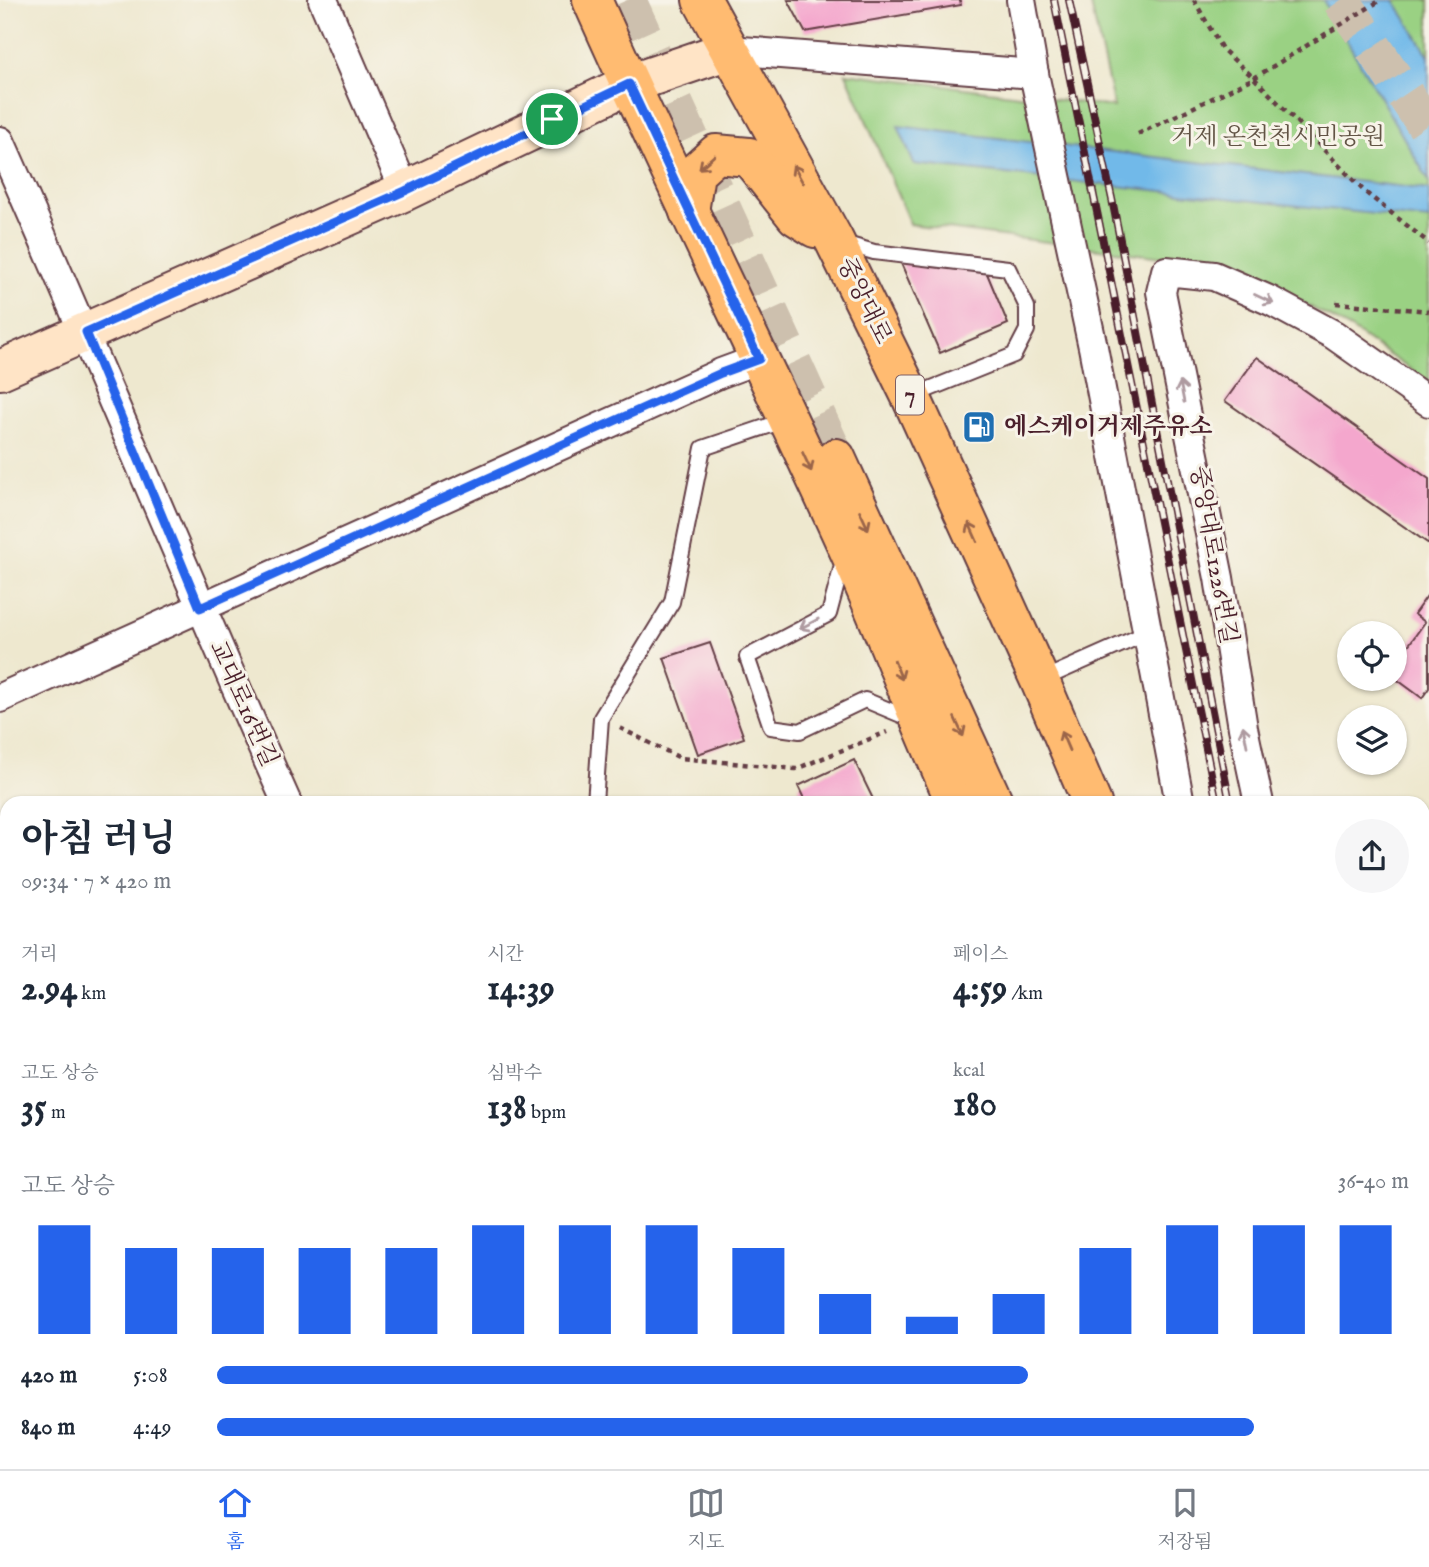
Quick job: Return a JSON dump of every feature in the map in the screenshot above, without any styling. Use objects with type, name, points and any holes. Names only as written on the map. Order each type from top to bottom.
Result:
[{"type":"main road","points":[[593,0],[629,84],[847,546],[919,722],[953,796]]},
{"type":"main road","name":"중앙대로","points":[[702,0],[834,240],[911,397],[1089,796]]},
{"type":"main road","points":[[0,370],[405,191],[629,84],[729,50]]},
{"type":"main road","points":[[689,212],[695,173],[716,154],[749,157],[796,216],[834,240]]},
{"type":"main road","points":[[836,458],[991,796]]},
{"type":"street","points":[[323,0],[405,191]]},
{"type":"street","points":[[1021,0],[1034,74],[1093,346],[1179,796]]},
{"type":"street","points":[[729,50],[1034,74]]},
{"type":"street","name":"교대로16번길","points":[[0,141],[86,332],[200,608],[284,796]]},
{"type":"street","name":"중앙대로1226번길","points":[[1258,796],[1243,728],[1219,578],[1161,292],[1167,271],[1214,276],[1271,301],[1334,335],[1429,402]]},
{"type":"street","points":[[0,698],[721,373],[759,359]]},
{"type":"lane","points":[[834,240],[874,252],[1007,268],[1027,307],[1027,330],[1014,355],[911,397]]},
{"type":"lane","points":[[595,796],[601,718],[672,602],[703,448],[788,420]]},
{"type":"lane","points":[[847,546],[829,614],[747,657],[771,727],[800,732],[865,700],[919,722]]},
{"type":"lane","points":[[1040,681],[1147,633]]},
{"type":"path","points":[[1194,0],[1222,49],[1365,191],[1429,243]]},
{"type":"path","points":[[1138,134],[1254,78],[1381,0]]},
{"type":"path","points":[[1334,303],[1429,310]]},
{"type":"path","points":[[601,718],[680,758],[796,769],[883,733],[919,722]]},
{"type":"green space","name":"거제 온천천시민공원","points":[[1090,0],[1429,0],[1429,382],[1351,329],[1238,267],[910,224],[846,73],[1114,107]]},
{"type":"water","points":[[1323,0],[1394,0],[1429,56],[1429,181]]},
{"type":"water","points":[[898,126],[1429,190],[1429,220],[914,164]]},
{"type":"building","points":[[788,0],[960,0],[961,5],[805,32]]},
{"type":"building","points":[[900,261],[986,271],[1008,324],[940,353]]},
{"type":"building","points":[[1257,357],[1429,479],[1429,544],[1225,401]]},
{"type":"building","points":[[1429,593],[1429,688],[1422,698],[1407,687],[1407,647],[1425,622],[1414,614]]},
{"type":"building","points":[[710,643],[744,738],[698,754],[664,658]]},
{"type":"building","points":[[854,760],[872,796],[803,796],[798,786]]},
{"type":"tunnel","points":[[627,0],[836,458]]},
{"type":"tunnel","points":[[1341,0],[1429,130]]},
{"type":"railway","points":[[1054,0],[1216,796]]},
{"type":"railway","points":[[1069,0],[1112,199],[1229,796]]},
{"type":"place","name":"에스케이거제주유소","points":[[979,427]]},
{"type":"route","points":[[629,84],[759,359],[721,373],[200,608],[86,332],[405,191],[552,119],[629,84]]}]
